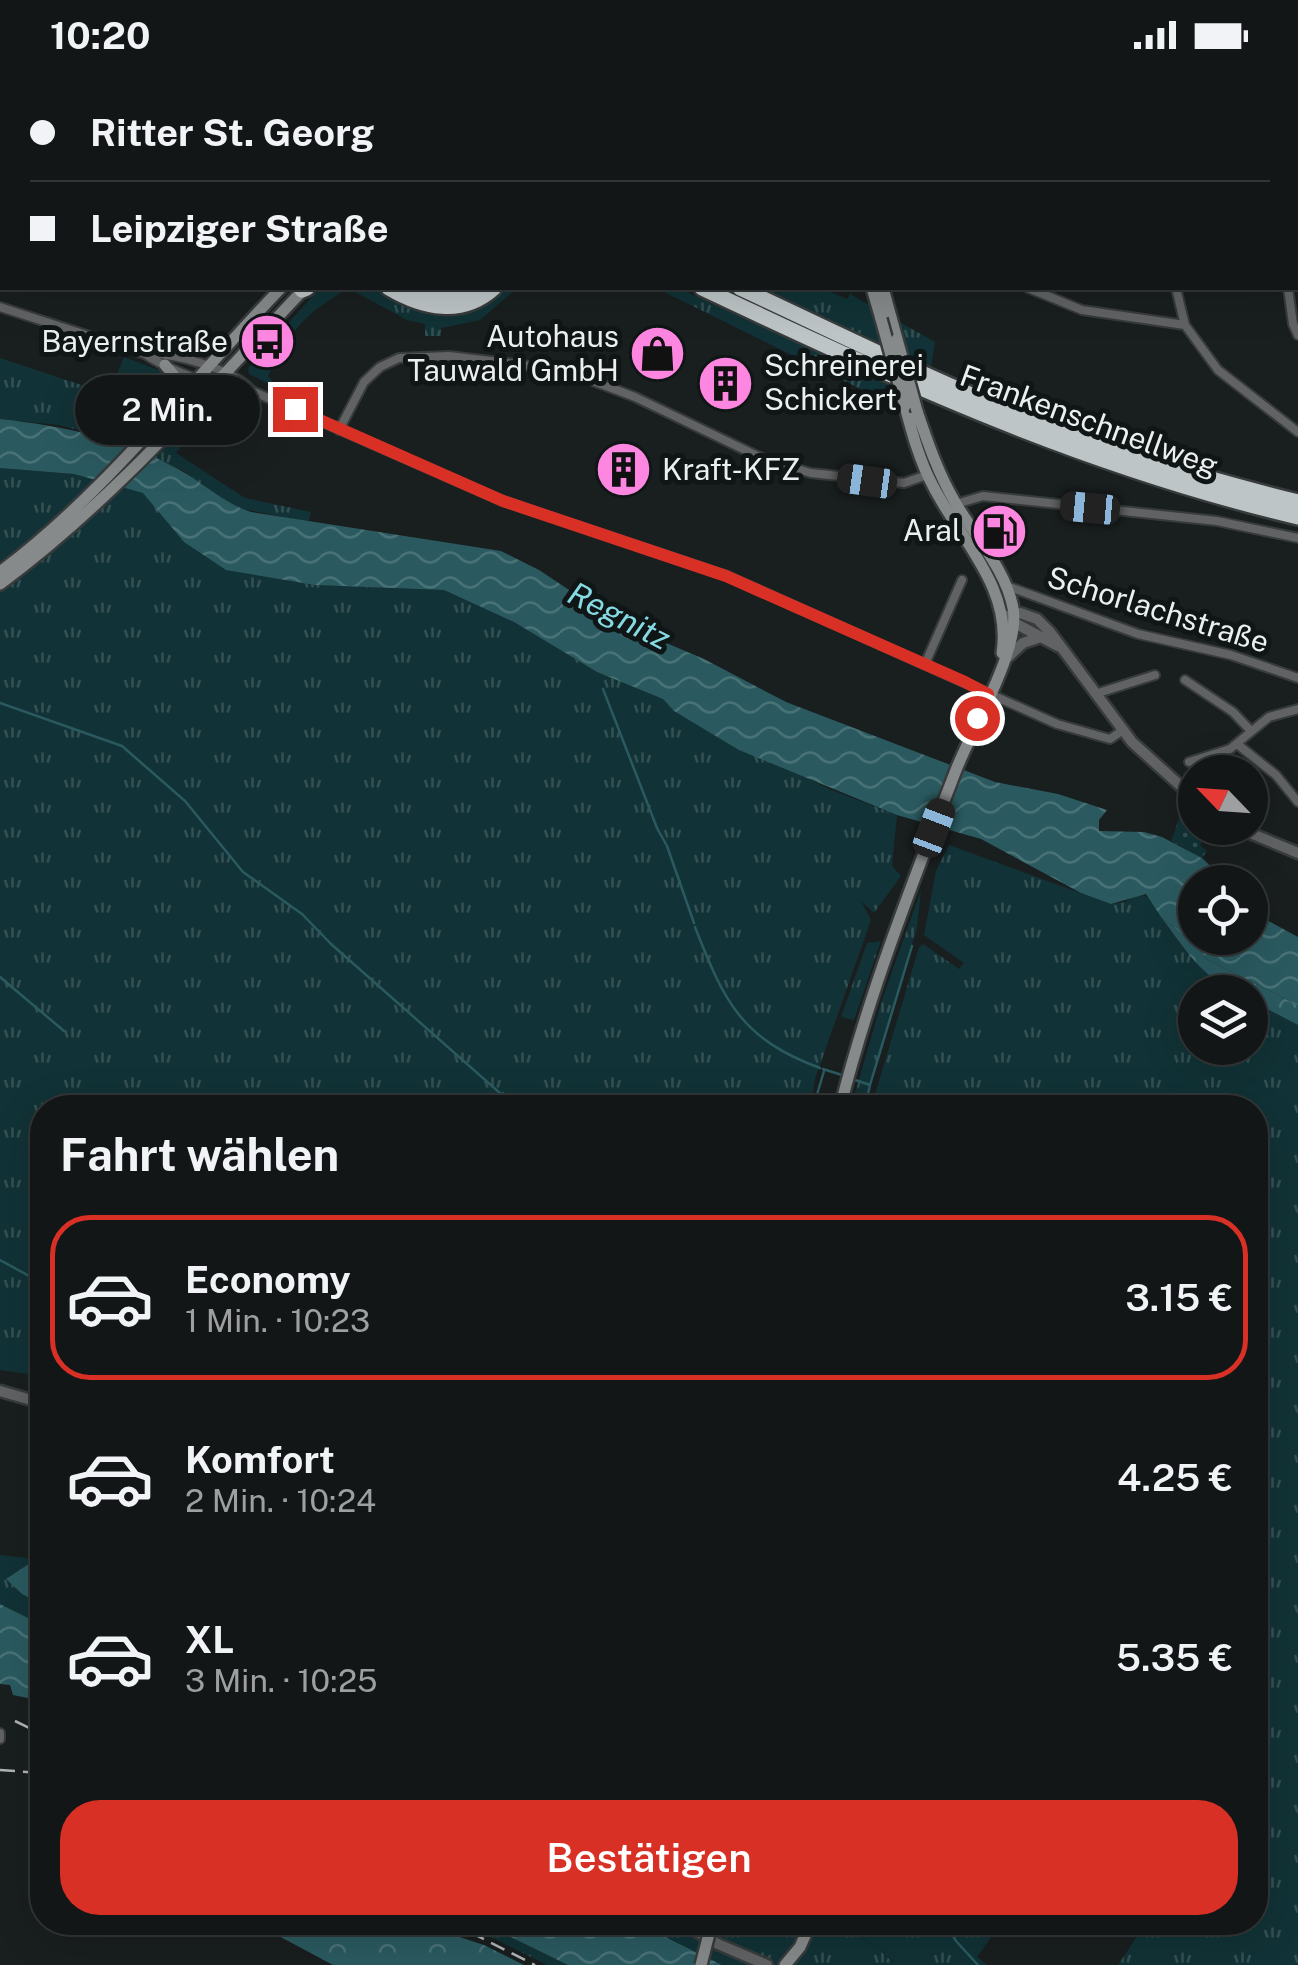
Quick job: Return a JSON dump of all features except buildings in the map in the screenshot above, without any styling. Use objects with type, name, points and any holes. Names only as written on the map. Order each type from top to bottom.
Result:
[{"type":"highway","points":[[393,290],[444,308],[466,305],[491,290]]},
{"type":"highway","points":[[425,290],[446,295],[467,290]]},
{"type":"highway","name":"Frankenschnellweg","points":[[706,290],[922,390],[1037,438],[1168,483],[1298,516]]},
{"type":"highway","name":"Frankenschnellweg","points":[[746,290],[1026,418],[1157,464],[1298,502]]},
{"type":"main road","points":[[154,435],[171,407],[279,290]]},
{"type":"main road","points":[[0,584],[84,507],[154,435],[220,378],[303,290]]},
{"type":"main road","points":[[843,1095],[865,1021],[958,764],[1008,658],[1010,618],[1005,585],[939,474],[911,409],[873,290]]},
{"type":"main road","points":[[884,290],[928,475],[1010,618],[998,674]]},
{"type":"main road","points":[[165,365],[174,372],[179,384],[171,407]]},
{"type":"main road","points":[[0,572],[84,507]]},
{"type":"main road","points":[[700,1965],[708,1935]]},
{"type":"main road","points":[[784,1965],[805,1935]]},
{"type":"main road","points":[[800,1947],[800,1965]]},
{"type":"street","points":[[1033,290],[1082,310],[1186,325]]},
{"type":"street","points":[[1177,290],[1186,325],[1224,376],[1298,432]]},
{"type":"street","points":[[1288,290],[1298,334]]},
{"type":"street","points":[[0,307],[145,354],[165,365],[203,372]]},
{"type":"street","points":[[145,354],[156,354],[220,378],[238,391],[252,391],[503,501],[726,576],[1057,724],[1104,738],[1114,738],[1123,730]]},
{"type":"street","points":[[339,430],[364,382],[380,367],[399,358],[449,356],[524,365],[590,380],[635,397],[768,461],[811,473],[904,483],[928,475]]},
{"type":"street","points":[[956,504],[983,496],[1217,521],[1298,538]]},
{"type":"street","points":[[925,664],[962,580]]},
{"type":"street","name":"Schorlachstraße","points":[[1005,585],[1138,634],[1231,656],[1298,678]]},
{"type":"street","points":[[1010,618],[1063,650]]},
{"type":"street","points":[[1010,618],[1037,619],[1123,730],[1147,758],[1178,784]]},
{"type":"street","points":[[1008,658],[1023,642],[1042,637]]},
{"type":"street","points":[[1095,694],[1155,675]]},
{"type":"street","points":[[1184,680],[1232,712],[1251,731]]},
{"type":"street","points":[[1208,755],[1237,744],[1274,714],[1298,709]]},
{"type":"street","points":[[1237,744],[1276,775],[1298,802]]},
{"type":"street","points":[[1268,840],[1298,853]]},
{"type":"street","points":[[0,1391],[30,1399]]},
{"type":"street","points":[[706,1935],[767,1965]]},
{"type":"green space","points":[[318,290],[345,290],[309,316],[284,347],[268,376],[280,390],[249,374],[248,368]]},
{"type":"green space","points":[[352,290],[384,290],[397,297],[515,290],[480,320],[441,328],[441,336],[425,336],[425,324],[407,320]]},
{"type":"green space","points":[[660,290],[682,290],[888,385],[895,406]]},
{"type":"green space","points":[[766,290],[826,290],[847,299],[850,294],[935,342],[931,367]]},
{"type":"green space","points":[[124,357],[166,373],[171,380],[172,398],[146,426],[164,444],[193,416],[198,421],[176,453],[245,498],[311,512],[308,522],[239,508],[184,471],[110,438],[59,425],[0,419],[0,358],[109,394]]},
{"type":"green space","points":[[0,468],[74,474],[144,493],[184,542],[315,585],[444,590],[514,622],[597,672],[663,699],[674,711],[829,789],[897,815],[892,866],[901,876],[874,913],[861,901],[871,920],[813,1095],[30,1095],[30,1374],[0,1370]]},
{"type":"green space","points":[[1178,822],[1178,845],[1171,841]]},
{"type":"green space","points":[[949,845],[1111,904],[1138,894],[1151,898],[1178,939],[1178,955],[1191,955],[1213,975],[1178,975],[1178,1065],[1268,1065],[1268,1009],[1298,1025],[1298,1965],[1118,1965],[1138,1935],[1268,1935],[1268,1095],[875,1095],[919,947],[923,944],[959,969],[964,963],[924,935],[936,871]]},
{"type":"green space","points":[[1178,845],[1200,845],[1207,851],[1202,858]]},
{"type":"green space","points":[[921,890],[917,928],[868,1095],[854,1095],[882,1000]]},
{"type":"green space","points":[[1161,917],[1178,930],[1178,940]]},
{"type":"green space","points":[[881,941],[854,1020],[841,1017],[867,943]]},
{"type":"green space","points":[[1190,955],[1203,955],[1238,975],[1209,975]]},
{"type":"green space","points":[[1268,990],[1298,1005],[1298,1025],[1268,1009]]},
{"type":"green space","points":[[0,1555],[30,1558],[30,1563],[6,1579],[30,1598],[30,1619],[0,1604]]},
{"type":"green space","points":[[30,1563],[30,1598],[22,1594],[6,1579]]},
{"type":"green space","points":[[277,1935],[454,1935],[524,1965],[333,1965]]},
{"type":"green space","points":[[487,1935],[507,1935],[568,1965],[547,1965]]},
{"type":"green space","points":[[661,1935],[854,1935],[893,1962],[894,1935],[993,1935],[977,1957],[987,1965],[722,1965]]},
{"type":"green space","points":[[855,1935],[895,1935],[894,1962]]},
{"type":"water","points":[[0,419],[47,425],[136,449],[251,512],[501,551],[539,570],[619,623],[704,659],[786,702],[995,782],[1058,794],[1107,810],[1099,820],[1099,831],[1144,832],[1162,837],[1209,865],[1178,865],[1178,930],[1161,917],[1146,894],[1111,904],[1081,893],[981,839],[897,815],[739,750],[674,711],[663,699],[597,672],[514,622],[444,590],[315,585],[226,570],[184,542],[143,493],[74,474],[0,468]]},
{"type":"water","points":[[1268,921],[1298,937],[1298,1005],[1268,990],[1268,975],[1238,975],[1203,955],[1268,955]]},
{"type":"water","points":[[0,1604],[30,1619],[30,1699],[13,1695],[10,1685],[0,1684]]},
{"type":"water","points":[[507,1935],[661,1935],[722,1965],[568,1965]]},
{"type":"waterway","points":[[603,689],[694,923]]},
{"type":"waterway","points":[[0,703],[122,746],[185,801],[243,872],[302,914],[502,1095]]},
{"type":"waterway","points":[[695,927],[726,996],[753,1030],[793,1057],[820,1068]]},
{"type":"waterway","points":[[852,1079],[870,1085],[912,946]]},
{"type":"waterway","points":[[0,977],[64,1031]]},
{"type":"waterway","points":[[823,1069],[845,1076]]},
{"type":"waterway","points":[[817,1095],[824,1071]]},
{"type":"waterway","points":[[868,1095],[870,1085]]},
{"type":"waterway","points":[[0,1260],[30,1276]]},
{"type":"waterway","points":[[953,1935],[978,1965]]},
{"type":"railway","points":[[15,1721],[30,1728]]},
{"type":"railway","points":[[0,1770],[30,1772]]},
{"type":"railway","points":[[476,1935],[535,1965]]},
{"type":"place","name":"Bayernstraße","points":[[267,342]]},
{"type":"place","name":"Autohaus Tauwald GmbH","points":[[658,354]]},
{"type":"place","name":"Schreinerei Schickert","points":[[725,383]]},
{"type":"place","name":"Kraft-KFZ","points":[[623,470]]},
{"type":"place","name":"Aral","points":[[1000,531]]},
{"type":"route","points":[[295,409],[503,501],[726,576],[965,682],[988,694],[977,718]]},
{"type":"water label","name":"Regnitz","points":[[619,616]]}]
